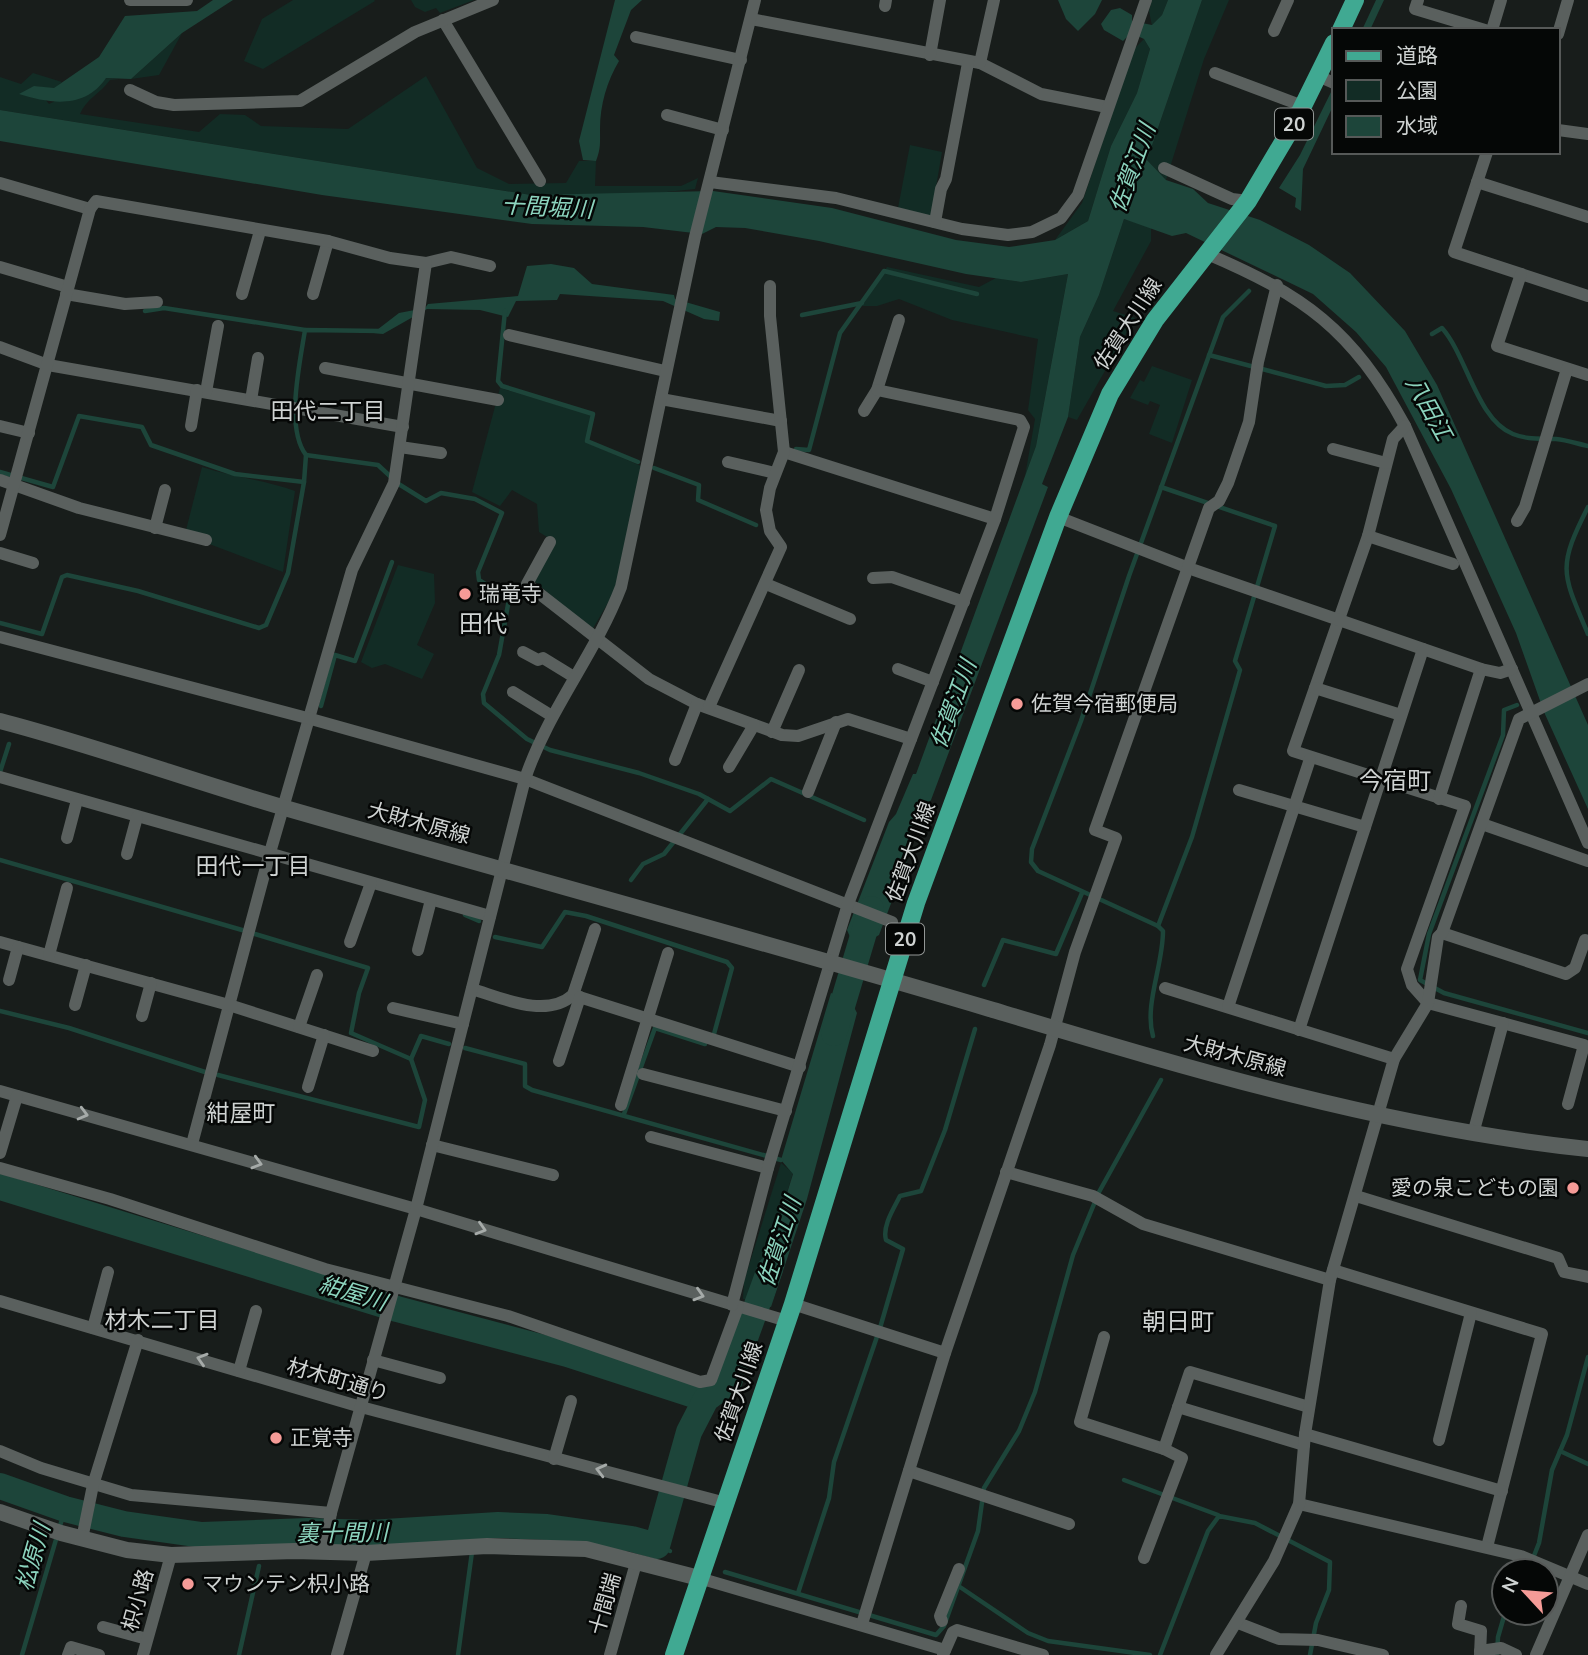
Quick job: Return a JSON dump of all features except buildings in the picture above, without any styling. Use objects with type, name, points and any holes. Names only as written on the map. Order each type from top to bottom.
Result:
[{"type":"main road","points":[[1341,28],[1355,0]]},
{"type":"main road","name":"20","points":[[1205,253],[1248,201],[1303,106],[1329,80],[1332,58]]},
{"type":"main road","name":"佐賀大川線","points":[[674,1655],[790,1313],[885,980],[1058,517],[1110,394],[1155,320],[1205,253]]},
{"type":"street","points":[[130,0],[187,0]]},
{"type":"street","points":[[130,90],[156,102],[174,105],[300,101],[415,32],[493,0]]},
{"type":"street","points":[[324,1550],[331,1515],[416,1209],[525,779],[537,744],[596,639],[621,587],[695,237],[755,0]]},
{"type":"street","points":[[930,55],[940,0]]},
{"type":"street","points":[[935,222],[974,63],[994,0]]},
{"type":"street","points":[[709,184],[836,198],[935,222],[1008,235],[1032,232],[1061,218],[1078,195],[1146,0]]},
{"type":"street","points":[[1274,30],[1288,0]]},
{"type":"street","points":[[1418,0],[1415,9],[1478,28]]},
{"type":"street","points":[[1493,28],[1501,0]]},
{"type":"street","points":[[1560,28],[1568,0]]},
{"type":"street","points":[[751,19],[974,63],[1041,94],[1107,107]]},
{"type":"street","points":[[443,20],[540,181]]},
{"type":"street","points":[[636,37],[741,60]]},
{"type":"street","points":[[1215,73],[1303,106]]},
{"type":"street","points":[[667,115],[723,130]]},
{"type":"street","points":[[1560,130],[1588,134]]},
{"type":"street","points":[[1486,154],[1454,252],[1588,296]]},
{"type":"street","points":[[1164,168],[1232,199],[1248,201]]},
{"type":"street","points":[[1477,182],[1588,217]]},
{"type":"street","points":[[0,183],[90,209]]},
{"type":"street","points":[[0,535],[90,209],[96,201],[328,241],[390,258],[426,262],[451,257],[490,266]]},
{"type":"street","points":[[242,294],[260,231]]},
{"type":"street","points":[[313,293],[328,241]]},
{"type":"street","points":[[1205,253],[1277,285],[1329,321],[1370,367],[1405,426],[1588,843]]},
{"type":"street","points":[[192,1144],[269,856],[311,719],[352,570],[395,480],[426,262]]},
{"type":"street","points":[[0,267],[67,290],[125,304],[157,302]]},
{"type":"street","points":[[1521,274],[1497,346],[1588,375]]},
{"type":"street","points":[[864,1617],[945,1353],[1054,1029],[1090,908],[1116,838],[1095,830],[1189,567],[1249,422],[1256,368],[1277,285]]},
{"type":"street","points":[[675,760],[766,584],[780,547],[770,531],[766,510],[775,473],[784,452],[770,316],[770,286]]},
{"type":"street","points":[[864,411],[877,390],[899,320]]},
{"type":"street","points":[[191,426],[218,326]]},
{"type":"street","points":[[509,335],[666,371]]},
{"type":"street","points":[[0,347],[48,365],[404,427]]},
{"type":"street","points":[[251,400],[258,358]]},
{"type":"street","points":[[325,368],[498,400]]},
{"type":"street","points":[[1517,521],[1525,507],[1567,369]]},
{"type":"street","points":[[0,1168],[394,1288],[509,1317],[700,1382],[711,1380],[738,1306],[771,1161],[828,963],[995,519],[1024,427],[1020,420],[877,390]]},
{"type":"street","points":[[661,399],[780,421]]},
{"type":"street","points":[[0,426],[29,433]]},
{"type":"street","points":[[1405,426],[1393,439],[1368,536],[1293,751],[1465,806],[1407,969],[1412,985],[1428,1003],[1584,1045],[1568,1104]]},
{"type":"street","points":[[400,447],[441,453]]},
{"type":"street","points":[[1333,449],[1387,463]]},
{"type":"street","points":[[784,452],[995,519]]},
{"type":"street","points":[[728,462],[775,473]]},
{"type":"street","points":[[0,480],[16,478],[79,508],[206,540]]},
{"type":"street","points":[[155,528],[165,491]]},
{"type":"street","points":[[1058,517],[1338,621],[1481,669],[1500,673],[1512,669]]},
{"type":"street","points":[[1368,536],[1452,564]]},
{"type":"street","points":[[550,542],[527,584],[649,679],[703,706],[772,732],[798,736],[836,722],[858,720],[911,739]]},
{"type":"street","points":[[0,554],[33,563]]},
{"type":"street","points":[[873,578],[892,577],[964,601]]},
{"type":"street","points":[[766,584],[850,619]]},
{"type":"street","points":[[0,637],[525,779],[892,922]]},
{"type":"street","points":[[1299,1030],[1423,649]]},
{"type":"street","points":[[523,652],[538,660],[543,658],[574,677]]},
{"type":"street","points":[[898,669],[933,682]]},
{"type":"street","points":[[1438,799],[1481,669]]},
{"type":"street","points":[[772,732],[799,670]]},
{"type":"street","points":[[1216,1655],[1238,1623],[1285,1541],[1299,1504],[1305,1439],[1331,1275],[1394,1059],[1428,1003],[1438,937],[1443,933],[1519,719],[1587,685]]},
{"type":"street","points":[[1315,688],[1401,715]]},
{"type":"street","points":[[513,692],[552,716]]},
{"type":"street","name":"大財木原線","points":[[0,721],[283,807],[504,868],[1054,1029],[1376,1115],[1473,1134],[1588,1149]]},
{"type":"street","points":[[808,792],[836,722]]},
{"type":"street","points":[[729,766],[754,725]]},
{"type":"street","points":[[1228,1007],[1310,758]]},
{"type":"street","points":[[0,777],[269,856],[490,916]]},
{"type":"street","points":[[1239,790],[1365,827]]},
{"type":"street","points":[[67,838],[77,800]]},
{"type":"street","points":[[127,854],[137,817]]},
{"type":"street","points":[[1482,824],[1588,861]]},
{"type":"street","points":[[350,943],[371,883]]},
{"type":"street","points":[[49,955],[67,888]]},
{"type":"street","points":[[418,950],[431,900]]},
{"type":"street","points":[[559,1061],[595,929]]},
{"type":"street","points":[[1443,933],[1566,975],[1575,968],[1585,940],[1588,941]]},
{"type":"street","points":[[0,942],[229,1005],[373,1051]]},
{"type":"street","points":[[9,980],[18,947]]},
{"type":"street","points":[[621,1105],[668,953]]},
{"type":"street","points":[[75,1004],[86,965]]},
{"type":"street","points":[[299,1027],[317,975]]},
{"type":"street","points":[[142,1016],[151,983]]},
{"type":"street","points":[[1165,988],[1394,1059]]},
{"type":"street","points":[[471,989],[534,1007],[565,1002],[577,996],[800,1067]]},
{"type":"street","points":[[393,1008],[463,1024]]},
{"type":"street","points":[[1473,1134],[1503,1023]]},
{"type":"street","points":[[308,1087],[324,1035]]},
{"type":"street","points":[[643,1074],[786,1111]]},
{"type":"street","points":[[0,1091],[416,1209],[764,1314],[790,1313],[879,1333],[945,1353]]},
{"type":"street","points":[[0,1153],[17,1096]]},
{"type":"street","points":[[651,1137],[771,1161]]},
{"type":"street","points":[[432,1145],[553,1175]]},
{"type":"street","points":[[1006,1172],[1097,1198],[1143,1224],[1542,1334],[1487,1547]]},
{"type":"street","points":[[1356,1196],[1558,1258],[1564,1272],[1588,1277]]},
{"type":"street","points":[[93,1328],[108,1272]]},
{"type":"street","name":"材木町通り","points":[[0,1301],[361,1407],[554,1459],[690,1491],[726,1503]]},
{"type":"street","points":[[239,1371],[256,1311]]},
{"type":"street","points":[[1439,1440],[1471,1313]]},
{"type":"street","points":[[1104,1337],[1080,1422],[1164,1449],[1182,1458],[1144,1558]]},
{"type":"street","points":[[82,1535],[93,1488],[138,1340]]},
{"type":"street","points":[[373,1360],[440,1378]]},
{"type":"street","points":[[1164,1449],[1190,1372],[1310,1407]]},
{"type":"street","points":[[554,1459],[571,1401]]},
{"type":"street","points":[[1178,1407],[1502,1491]]},
{"type":"street","points":[[0,1451],[93,1488],[131,1495],[331,1515]]},
{"type":"street","points":[[909,1471],[1069,1524]]},
{"type":"street","points":[[1299,1504],[1487,1547],[1532,1561],[1588,1584]]},
{"type":"street","points":[[0,1512],[58,1532],[82,1535],[127,1550],[171,1555],[324,1550],[366,1553],[472,1547],[586,1549],[864,1617],[944,1652],[957,1630],[1043,1655]]},
{"type":"street","points":[[1536,1655],[1588,1535]]},
{"type":"street","points":[[337,1655],[366,1553]]},
{"type":"street","name":"枳小路","points":[[143,1655],[171,1555]]},
{"type":"street","name":"十間端","points":[[610,1655],[636,1563]]},
{"type":"street","points":[[942,1621],[940,1616],[959,1569]]},
{"type":"street","points":[[1461,1606],[1458,1624],[1481,1631],[1488,1651],[1516,1655]]},
{"type":"street","points":[[1238,1623],[1279,1639],[1313,1639],[1383,1655]]},
{"type":"street","points":[[103,1627],[147,1639]]},
{"type":"street","points":[[68,1655],[71,1647],[99,1655]]},
{"type":"green space","points":[[293,0],[375,1],[263,69],[244,61],[262,19]]},
{"type":"green space","points":[[411,0],[474,0],[440,13],[436,8],[425,12],[415,7]]},
{"type":"green space","points":[[1152,0],[1168,0],[1162,15],[1152,26],[1149,11]]},
{"type":"green space","points":[[1202,0],[1229,0],[1204,59],[1166,180],[1147,160]]},
{"type":"green space","points":[[182,33],[159,75],[131,79]]},
{"type":"green space","points":[[1144,39],[1150,49],[1137,93],[1111,146],[1088,221],[1055,240],[1082,203],[1133,50]]},
{"type":"green space","points":[[33,73],[62,82],[54,89],[34,86],[49,104],[106,78],[119,79],[110,80],[86,104],[80,114],[199,132],[220,114],[245,115],[261,126],[348,129],[426,76],[477,168],[509,184],[566,183],[579,161],[596,161],[595,186],[681,186],[698,178],[695,189],[647,194],[531,195],[0,110],[0,77],[21,84]]},
{"type":"green space","points":[[910,145],[942,152],[931,216],[898,208]]},
{"type":"green space","points":[[1124,219],[1151,227],[1151,241],[1113,311],[1135,318],[1077,420],[1068,417],[1080,337],[1099,295]]},
{"type":"green space","points":[[887,267],[979,287],[996,278],[1021,282],[1068,274],[1036,446],[1025,476],[1035,419],[1028,410],[1038,339],[952,320],[899,299],[877,306],[862,306]]},
{"type":"green space","points":[[1152,366],[1192,380],[1172,443],[1149,434],[1160,405],[1150,401],[1148,405],[1130,398],[1140,380],[1144,382]]},
{"type":"green space","points":[[500,388],[591,415],[586,442],[641,466],[615,591],[592,630],[534,581],[555,542],[539,532],[537,504],[512,490],[500,506],[472,492]]},
{"type":"green space","points":[[202,467],[295,491],[283,572],[212,545],[184,538]]},
{"type":"green space","points":[[398,565],[434,574],[435,603],[417,645],[434,654],[422,679],[385,664],[372,668],[361,662]]},
{"type":"green space","points":[[781,1163],[793,1173],[756,1293],[750,1301],[743,1299],[744,1281]]},
{"type":"water","points":[[213,0],[233,0],[182,33],[131,79],[106,78],[88,95],[67,101],[55,102],[19,94],[34,86],[54,88],[99,57],[125,16],[197,11]]},
{"type":"water","points":[[615,0],[642,0],[631,10],[614,55],[619,61],[603,102],[596,161],[583,160],[579,141]]},
{"type":"water","points":[[1058,0],[1102,0],[1095,14],[1078,31],[1066,19]]},
{"type":"water","points":[[1168,0],[1202,0],[1147,160],[1166,180],[1193,189],[1208,203],[1260,220],[1309,245],[1350,273],[1405,331],[1437,385],[1588,725],[1588,809],[1544,712],[1516,633],[1451,489],[1386,367],[1356,332],[1313,294],[1186,233],[1172,236],[1124,219],[1099,295],[1080,337],[1068,417],[1042,484],[1048,487],[931,800],[915,818],[907,842],[908,859],[879,935],[865,943],[850,937],[847,930],[889,822],[896,814],[913,774],[916,774],[1036,446],[1068,274],[1021,282],[966,274],[819,241],[745,228],[716,227],[702,234],[643,227],[532,224],[322,195],[0,141],[0,110],[531,195],[713,191],[832,208],[956,240],[1009,247],[1055,240],[1088,221],[1111,146],[1137,93],[1150,49],[1144,39],[1131,33],[1123,41],[1104,30],[1101,24],[1111,10],[1120,8],[1132,15],[1132,21],[1152,25],[1162,15]]},
{"type":"water","points":[[1376,0],[1384,0],[1371,28],[1363,28]]},
{"type":"water","points":[[1332,90],[1332,108],[1303,169],[1301,211],[1295,207],[1296,198],[1279,188],[1300,155]]},
{"type":"water","points":[[551,264],[574,268],[592,284],[674,295],[675,299],[720,312],[719,321],[704,319],[663,301],[560,294],[557,300],[516,301],[508,317],[480,310],[427,309],[383,334],[373,333],[399,313],[425,308],[428,304],[518,296],[527,266]]},
{"type":"water","points":[[831,993],[851,1001],[857,1013],[807,1199],[771,1307],[750,1301],[756,1293],[793,1174],[781,1160]]},
{"type":"waterway","points":[[796,449],[809,450],[840,333],[884,271],[977,294]]},
{"type":"waterway","points":[[1153,1036],[1152,998],[1163,931],[1158,926],[1038,871],[1031,862],[1032,849],[1081,721],[1129,576],[1223,317],[1249,291]]},
{"type":"waterway","points":[[802,315],[862,303]]},
{"type":"waterway","points":[[145,311],[164,308],[305,330]]},
{"type":"waterway","points":[[505,311],[498,381],[502,386],[593,414],[587,441],[638,462]]},
{"type":"waterway","points":[[1432,334],[1442,328],[1451,340],[1481,402],[1501,427],[1524,437],[1588,446]]},
{"type":"waterway","points":[[0,472],[53,487],[79,416],[142,427],[151,445],[235,474],[304,482],[306,455],[296,429],[295,412],[305,330],[381,331]]},
{"type":"waterway","points":[[1209,355],[1326,386],[1345,385],[1359,377]]},
{"type":"waterway","points":[[306,455],[378,465],[391,477]]},
{"type":"waterway","points":[[654,468],[699,485],[698,500],[756,525]]},
{"type":"waterway","points":[[0,623],[42,634],[62,577],[67,575],[138,591],[259,628],[266,625],[288,573],[304,482]]},
{"type":"waterway","points":[[397,483],[426,501],[441,493],[475,499],[502,513],[478,572],[479,580],[509,599],[499,655],[483,694],[484,703],[527,739],[550,750],[639,773],[699,794],[730,811],[771,779],[864,820]]},
{"type":"waterway","points":[[1158,926],[1192,837],[1240,670],[1235,661],[1275,526],[1161,487]]},
{"type":"waterway","points":[[1588,507],[1571,544],[1567,570],[1568,583],[1588,634]]},
{"type":"waterway","points":[[321,706],[335,655],[355,661],[392,562]]},
{"type":"waterway","points":[[1517,705],[1504,710],[1503,735],[1429,934],[1420,980],[1444,993],[1588,1033]]},
{"type":"waterway","points":[[0,772],[9,744]]},
{"type":"waterway","points":[[631,880],[643,864],[664,854],[708,799]]},
{"type":"waterway","points":[[0,860],[242,930]]},
{"type":"waterway","points":[[984,985],[1003,940],[1056,954],[1082,893]]},
{"type":"waterway","name":"佐賀江川","points":[[834,1033],[871,909]]},
{"type":"waterway","points":[[495,937],[542,947],[565,912],[586,916],[727,962],[732,968],[714,1034]]},
{"type":"waterway","points":[[465,915],[479,921]]},
{"type":"waterway","points":[[255,934],[368,968],[359,993],[351,1033],[411,1059]]},
{"type":"waterway","points":[[0,1011],[69,1028],[205,1072]]},
{"type":"waterway","points":[[624,1114],[655,1028],[705,1044]]},
{"type":"waterway","points":[[798,1593],[829,1498],[834,1462],[880,1328],[903,1249],[886,1240],[887,1223],[900,1196],[921,1191],[945,1130],[975,1029]]},
{"type":"waterway","points":[[218,1075],[419,1127],[425,1100],[411,1059],[421,1036],[449,1044]]},
{"type":"waterway","points":[[465,1048],[525,1064],[525,1086],[532,1090],[781,1160]]},
{"type":"waterway","points":[[725,1572],[936,1635],[944,1626],[978,1531],[984,1488],[1019,1431],[1035,1392],[1073,1255],[1099,1192],[1161,1080]]},
{"type":"waterway","name":"紺屋川","points":[[0,1187],[397,1309],[567,1354],[706,1399]]},
{"type":"waterway","name":"裏十間川","points":[[0,1486],[65,1509],[124,1524],[202,1535],[307,1531],[369,1533],[498,1525],[547,1527],[632,1539],[657,1546],[689,1432],[706,1399],[729,1382],[770,1269]]},
{"type":"waterway","points":[[1534,1557],[1539,1543],[1552,1470],[1567,1435],[1588,1357]]},
{"type":"waterway","points":[[1560,1451],[1588,1464]]},
{"type":"waterway","points":[[1124,1480],[1218,1515]]},
{"type":"waterway","name":"松原川","points":[[22,1655],[65,1509]]},
{"type":"waterway","points":[[1160,1655],[1208,1531],[1219,1516],[1255,1523],[1330,1562],[1329,1590],[1316,1623],[1310,1655]]},
{"type":"waterway","points":[[472,1528],[472,1543]]},
{"type":"waterway","points":[[657,1546],[670,1551]]},
{"type":"waterway","points":[[458,1655],[472,1552]]},
{"type":"waterway","points":[[239,1655],[259,1566]]},
{"type":"waterway","points":[[960,1587],[1028,1633],[1048,1641],[1150,1655]]},
{"type":"waterway","points":[[1497,1655],[1501,1627]]},
{"type":"place","name":"瑞竜寺","points":[[465,594]]},
{"type":"place","name":"佐賀今宿郵便局","points":[[1017,704]]},
{"type":"place","name":"愛の泉こどもの園","points":[[1573,1188]]},
{"type":"place","name":"正覚寺","points":[[276,1438]]},
{"type":"place","name":"マウンテン枳小路","points":[[188,1584]]},
{"type":"district","name":"田代二丁目","points":[[328,411]]},
{"type":"district","name":"田代","points":[[483,624]]},
{"type":"district","name":"今宿町","points":[[1395,781]]},
{"type":"district","name":"田代一丁目","points":[[253,866]]},
{"type":"district","name":"紺屋町","points":[[241,1113]]},
{"type":"district","name":"材木二丁目","points":[[162,1320]]},
{"type":"district","name":"朝日町","points":[[1178,1322]]},
{"type":"water label","name":"十間堀川","points":[[547,207]]},
{"type":"water label","name":"八田江","points":[[1429,408]]}]
